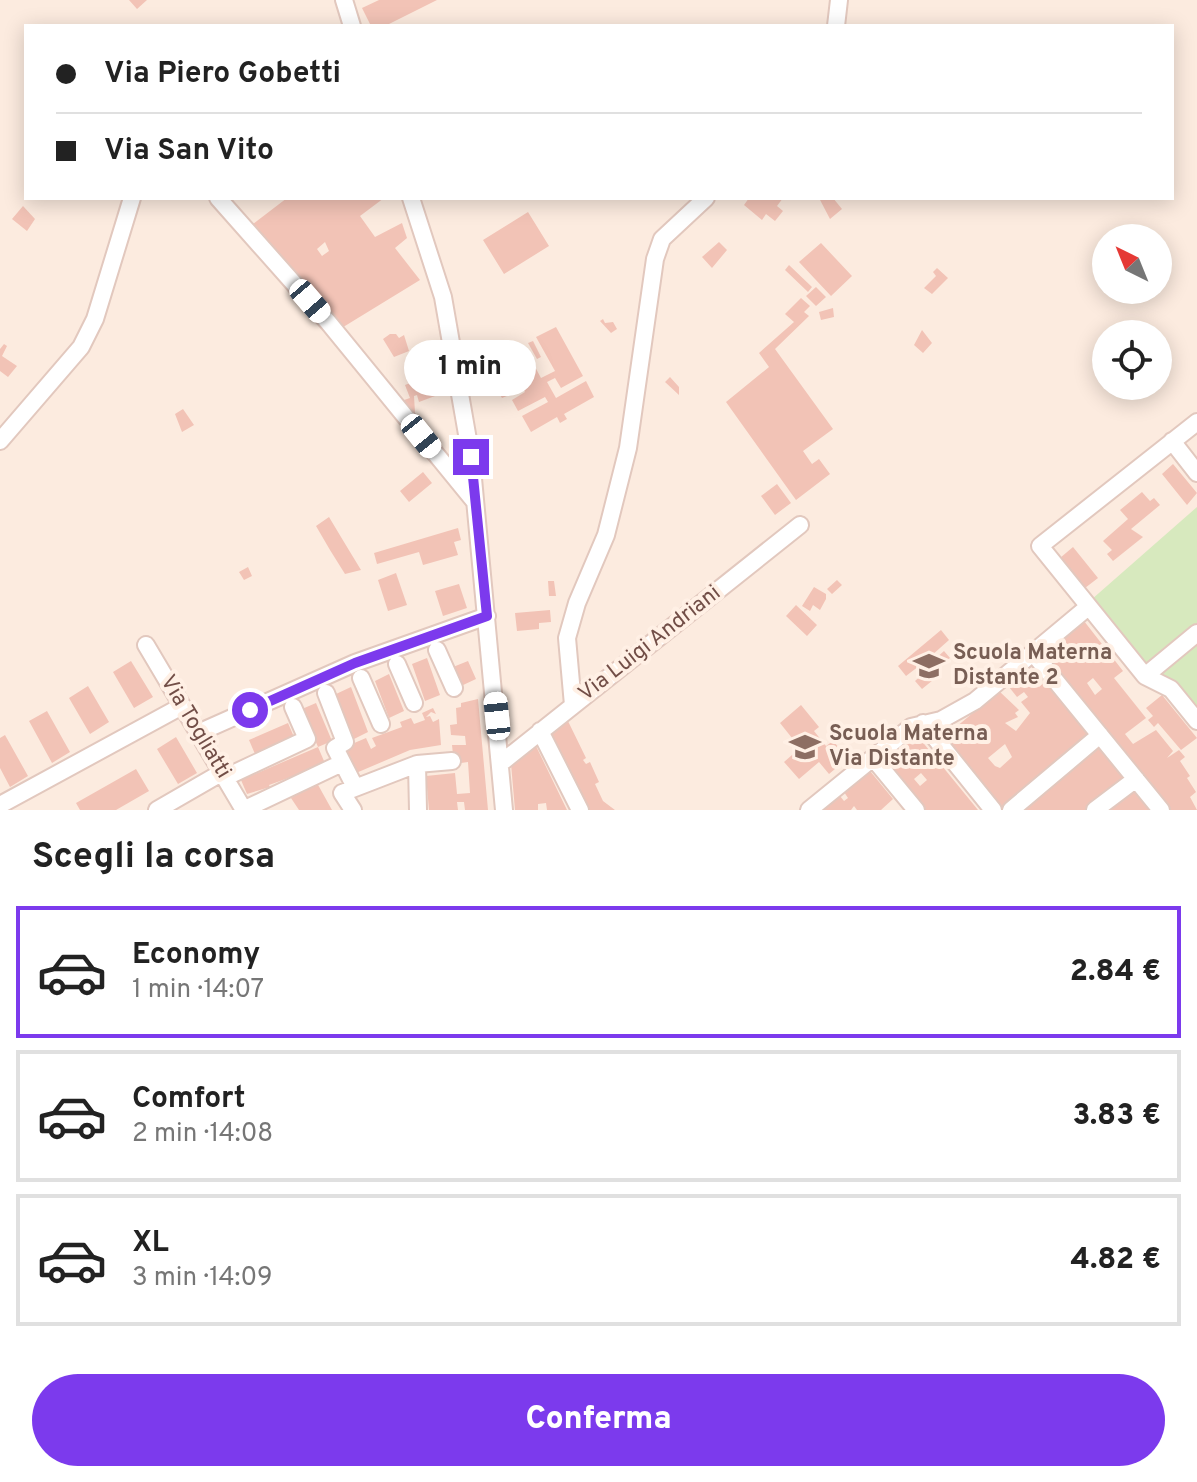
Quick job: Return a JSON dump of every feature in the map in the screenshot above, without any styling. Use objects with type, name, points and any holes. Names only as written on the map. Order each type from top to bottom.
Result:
[{"type":"street","points":[[344,0],[351,24]]},
{"type":"street","points":[[836,24],[839,0]]},
{"type":"street","points":[[0,441],[81,347],[95,319],[131,200]]},
{"type":"street","points":[[220,200],[328,322],[476,504]]},
{"type":"street","points":[[412,200],[443,297],[471,457],[504,810]]},
{"type":"street","points":[[573,705],[567,638],[577,603],[606,535],[628,448],[655,259],[662,239],[704,200]]},
{"type":"street","points":[[1197,422],[1040,546],[1145,676],[1171,689],[1197,721]]},
{"type":"street","points":[[1172,441],[1197,473]]},
{"type":"street","name":"Via Luigi Andriani","points":[[501,763],[800,525]]},
{"type":"street","points":[[809,810],[911,727],[941,720],[975,701],[1088,607]]},
{"type":"street","points":[[198,733],[355,663],[487,616]]},
{"type":"street","points":[[1145,676],[1197,633]]},
{"type":"street","name":"Via Togliatti","points":[[146,645],[244,810]]},
{"type":"street","points":[[437,650],[454,688]]},
{"type":"street","points":[[1033,653],[1161,810]]},
{"type":"street","points":[[397,664],[414,703]]},
{"type":"street","points":[[361,678],[381,724]]},
{"type":"street","points":[[326,693],[345,742],[335,748],[355,787]]},
{"type":"street","points":[[0,805],[182,706]]},
{"type":"street","points":[[157,810],[223,775],[307,739],[293,707]]},
{"type":"street","points":[[923,723],[993,810]]},
{"type":"street","points":[[540,731],[580,810]]},
{"type":"street","points":[[1011,810],[1100,735]]},
{"type":"street","points":[[873,758],[911,804],[891,810]]},
{"type":"street","points":[[353,810],[342,793],[417,764],[452,761]]},
{"type":"street","points":[[244,810],[342,763]]},
{"type":"street","points":[[417,764],[418,810]]},
{"type":"street","points":[[1095,810],[1136,779]]},
{"type":"green space","points":[[1197,507],[1197,710],[1172,681],[1146,666],[1091,600]]},
{"type":"building","points":[[129,0],[147,0],[137,9]]},
{"type":"building","points":[[379,0],[437,0],[389,24],[370,24],[362,8]]},
{"type":"building","points":[[284,200],[381,200],[360,216],[375,237],[402,223],[407,238],[395,248],[420,280],[340,329],[253,224]],"holes":[[[325,242],[329,251],[322,256],[317,249]]]},
{"type":"building","points":[[748,200],[782,200],[777,206],[783,211],[775,221],[766,214],[762,220],[744,205]]},
{"type":"building","points":[[820,200],[835,200],[842,209],[830,219]]},
{"type":"building","points":[[23,206],[35,219],[27,231],[12,219]]},
{"type":"building","points":[[528,212],[549,246],[504,274],[483,240]]},
{"type":"building","points":[[719,242],[727,250],[712,268],[702,257]]},
{"type":"building","points":[[821,243],[852,276],[831,296],[799,262]]},
{"type":"building","points":[[789,265],[812,287],[808,292],[785,270]]},
{"type":"building","points":[[937,268],[948,278],[932,294],[924,288],[936,276],[933,272]]},
{"type":"building","points":[[816,287],[826,297],[816,306],[806,296]]},
{"type":"building","points":[[801,298],[810,306],[804,312],[809,316],[775,349],[833,429],[803,451],[812,464],[819,459],[830,474],[796,500],[726,402],[769,367],[759,353],[794,322],[785,314]]},
{"type":"building","points":[[833,308],[834,317],[821,320],[819,312]]},
{"type":"building","points":[[603,319],[605,323],[613,322],[617,329],[611,333],[600,321]]},
{"type":"building","points":[[556,327],[583,376],[561,388],[555,378],[547,382],[556,398],[586,381],[594,397],[564,414],[567,419],[560,423],[557,417],[531,432],[522,416],[548,402],[545,397],[518,411],[512,400],[525,392],[505,355],[523,345],[541,378],[555,371],[536,337]]},
{"type":"building","points":[[922,330],[932,343],[923,353],[914,345]]},
{"type":"building","points":[[396,334],[399,338],[404,335],[409,351],[394,357],[383,339]]},
{"type":"building","points":[[533,341],[541,357],[537,359],[528,343]]},
{"type":"building","points":[[4,344],[7,346],[2,356],[17,366],[8,377],[0,371],[0,349]]},
{"type":"building","points":[[487,356],[509,395],[502,398],[480,359]]},
{"type":"building","points":[[670,377],[679,387],[679,395],[665,382]]},
{"type":"building","points":[[418,380],[424,385],[430,382],[435,396],[419,402],[417,395],[414,396],[415,413],[406,413],[404,400],[410,398],[405,385]]},
{"type":"building","points":[[183,409],[194,425],[182,432],[175,414]]},
{"type":"building","points":[[1173,464],[1197,493],[1187,505],[1162,474]]},
{"type":"building","points":[[423,472],[432,483],[409,502],[400,491]]},
{"type":"building","points":[[777,484],[791,503],[775,515],[761,496]]},
{"type":"building","points":[[1142,492],[1150,501],[1154,498],[1160,505],[1131,529],[1143,537],[1113,561],[1107,554],[1112,550],[1103,541],[1128,519],[1120,510]]},
{"type":"building","points":[[329,517],[361,570],[345,574],[330,550],[316,526]]},
{"type":"building","points":[[458,528],[461,540],[454,542],[458,555],[423,565],[419,552],[377,564],[374,553]]},
{"type":"building","points":[[1073,547],[1098,578],[1085,588],[1060,558]]},
{"type":"building","points":[[248,567],[252,576],[244,580],[239,572]]},
{"type":"building","points":[[396,573],[407,605],[388,611],[378,580]]},
{"type":"building","points":[[837,580],[842,585],[832,594],[827,589]]},
{"type":"building","points":[[548,581],[554,581],[556,596],[549,596]]},
{"type":"building","points":[[459,584],[467,608],[443,616],[435,591]]},
{"type":"building","points":[[814,587],[826,594],[826,599],[820,610],[813,605],[810,611],[802,606]]},
{"type":"building","points":[[796,605],[817,625],[807,636],[786,616]]},
{"type":"building","points":[[550,610],[551,622],[539,623],[539,629],[517,631],[515,613]]},
{"type":"building","points":[[1084,621],[1123,671],[1114,678],[1146,718],[1125,734],[1133,744],[1156,730],[1173,751],[1167,758],[1179,750],[1185,757],[1180,761],[1196,792],[1190,797],[1197,810],[1165,810],[1041,654]],"holes":[[[1093,678],[1102,689],[1095,695],[1087,683]]]},
{"type":"building","points":[[941,630],[949,640],[931,656],[934,660],[944,651],[950,658],[933,670],[938,676],[922,689],[915,681],[925,672],[919,666],[906,676],[898,666]]},
{"type":"building","points":[[427,658],[440,695],[425,701],[412,664]]},
{"type":"building","points":[[131,661],[153,697],[134,708],[113,672]]},
{"type":"building","points":[[468,661],[476,679],[461,686],[453,667]]},
{"type":"building","points":[[1027,671],[1039,687],[1047,680],[1089,734],[999,810],[943,738],[999,691],[1019,710],[1015,713],[1018,717],[1005,723],[1016,731],[1030,713],[1021,702],[1028,697],[1024,692],[1017,697],[1009,687]],"holes":[[[1005,744],[1012,757],[1000,768],[988,758]]]},
{"type":"building","points":[[981,673],[987,681],[981,685],[975,678]]},
{"type":"building","points":[[389,674],[404,711],[389,718],[375,681]]},
{"type":"building","points":[[88,686],[109,722],[90,734],[69,698]]},
{"type":"building","points":[[351,687],[368,732],[354,739],[336,694]]},
{"type":"building","points":[[1162,695],[1197,738],[1181,750],[1158,723],[1154,727],[1148,720],[1153,716],[1146,708]]},
{"type":"building","points":[[478,699],[488,810],[465,810],[464,802],[457,802],[458,810],[429,810],[426,776],[455,773],[457,794],[470,793],[468,762],[454,764],[452,745],[466,745],[465,736],[451,735],[450,725],[457,724],[456,708],[461,707],[461,703]]},
{"type":"building","points":[[316,703],[332,741],[318,747],[302,709]]},
{"type":"building","points":[[801,705],[819,727],[814,731],[826,746],[833,741],[848,758],[829,774],[819,762],[799,779],[784,762],[800,748],[780,723]]},
{"type":"building","points":[[433,708],[436,714],[431,712],[426,717],[430,716],[433,722],[439,719],[441,745],[410,750],[356,773],[345,747],[366,738],[371,749],[376,746],[372,738],[402,727],[400,722],[411,718],[414,724],[425,720],[422,713]]},
{"type":"building","points":[[47,711],[70,752],[52,763],[29,721]]},
{"type":"building","points":[[566,717],[586,758],[583,760],[586,764],[590,762],[599,782],[595,784],[603,801],[615,810],[583,810],[546,734]]},
{"type":"building","points":[[288,723],[294,737],[255,754],[249,740]]},
{"type":"building","points":[[916,734],[978,810],[922,810],[883,761]],"holes":[[[921,773],[927,780],[920,786],[914,779]]]},
{"type":"building","points":[[5,735],[28,776],[10,787],[0,768],[0,738]]},
{"type":"building","points":[[176,737],[197,773],[178,784],[157,749]]},
{"type":"building","points":[[535,744],[567,810],[547,810],[546,803],[538,804],[538,810],[515,810],[511,764]]},
{"type":"building","points":[[1098,744],[1124,778],[1085,810],[1020,810]]},
{"type":"building","points":[[318,747],[324,761],[308,771],[247,794],[241,780]]},
{"type":"building","points":[[136,769],[149,791],[116,810],[80,810],[76,803]]},
{"type":"building","points":[[870,771],[893,799],[881,810],[857,810],[854,806],[851,810],[822,810],[840,796],[844,801],[848,798],[844,792]]},
{"type":"building","points":[[317,783],[332,810],[299,810],[291,798]]},
{"type":"building","points":[[1133,788],[1150,810],[1106,810]]},
{"type":"place","name":"Scuola Materna Distante 2","points":[[929,666]]},
{"type":"place","name":"Scuola Materna Via Distante","points":[[805,747]]},
{"type":"route","points":[[250,710],[355,663],[487,616],[471,457]]}]
